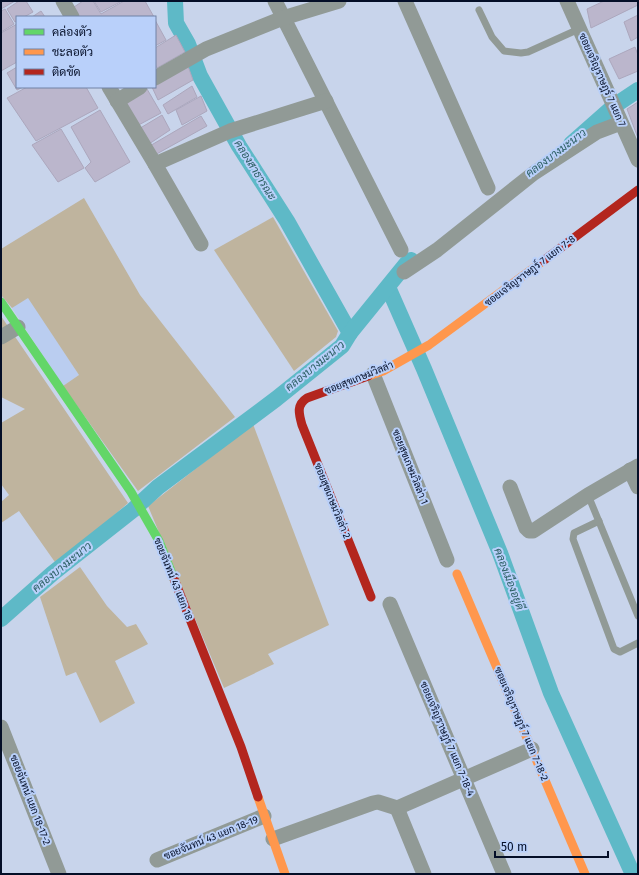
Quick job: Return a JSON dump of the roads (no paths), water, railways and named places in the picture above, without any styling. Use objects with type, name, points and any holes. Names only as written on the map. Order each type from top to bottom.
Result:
[{"type":"street","points":[[63,1],[71,16]]},
{"type":"street","points":[[275,1],[400,250]]},
{"type":"street","points":[[156,77],[206,49],[283,18],[339,1]]},
{"type":"street","points":[[405,1],[488,188]]},
{"type":"street","name":"ซอยเจริญราษฎร์ 7 แยก 7","points":[[567,1],[638,160]]},
{"type":"street","points":[[110,88],[202,244]]},
{"type":"street","points":[[117,101],[138,88]]},
{"type":"street","points":[[155,164],[230,132],[326,101]]},
{"type":"street","points":[[404,272],[437,250],[534,173],[597,132],[620,120]]},
{"type":"street","name":"ซอยเจริญราษฎร์ 7 แยก 7-8","points":[[421,350],[638,190]]},
{"type":"street","name":"ซอยจันทน์ 43 แยก 18","points":[[1,302],[131,492],[162,548],[241,747],[285,874]]},
{"type":"street","points":[[1,338],[18,327]]},
{"type":"street","name":"ซอยสุขเกษมวิลล่า","points":[[298,405],[301,401],[307,398],[383,370],[421,350]]},
{"type":"street","name":"ซอยสุขเกษมวิลล่า 1","points":[[373,374],[447,560]]},
{"type":"street","name":"ซอยสุขเกษมวิลล่า 2","points":[[298,405],[302,425],[370,597]]},
{"type":"street","points":[[510,487],[526,528],[529,531],[533,531],[634,468],[638,487]]},
{"type":"street","name":"ซอยเจริญราษฎร์ 7 แยก 7-18-2","points":[[457,574],[585,874]]},
{"type":"street","name":"ซอยเจริญราษฎร์ 7 แยก 7-18-4","points":[[390,604],[504,874]]},
{"type":"street","name":"ซอยจันทน์ แยก 18-17-2","points":[[1,727],[59,874]]},
{"type":"street","points":[[273,839],[373,803],[378,802],[397,808],[532,749]]},
{"type":"street","points":[[397,808],[424,874]]},
{"type":"street","name":"ซอยจันทน์ 43 แยก 18-19","points":[[157,860],[264,816]]},
{"type":"lane","points":[[479,10],[492,37],[504,51],[521,53],[528,52],[579,29]]},
{"type":"lane","points":[[588,496],[638,616]]},
{"type":"lane","points":[[599,521],[574,533],[573,539],[614,649],[620,652],[638,643]]},
{"type":"waterway","name":"คลองสาธารณะ","points":[[175,1],[176,23],[188,44],[200,76],[239,146],[287,221],[350,333]]},
{"type":"waterway","name":"คลองบางมะนาว","points":[[571,144],[614,106],[638,90]]},
{"type":"waterway","name":"คลองบางมะนาว","points":[[1,619],[53,573],[133,510],[158,487],[276,399],[342,346],[350,333],[406,264],[411,260]]},
{"type":"waterway","name":"คลองเมืองอยู่ดี","points":[[388,287],[424,369],[500,553],[551,693],[631,870]]}]
